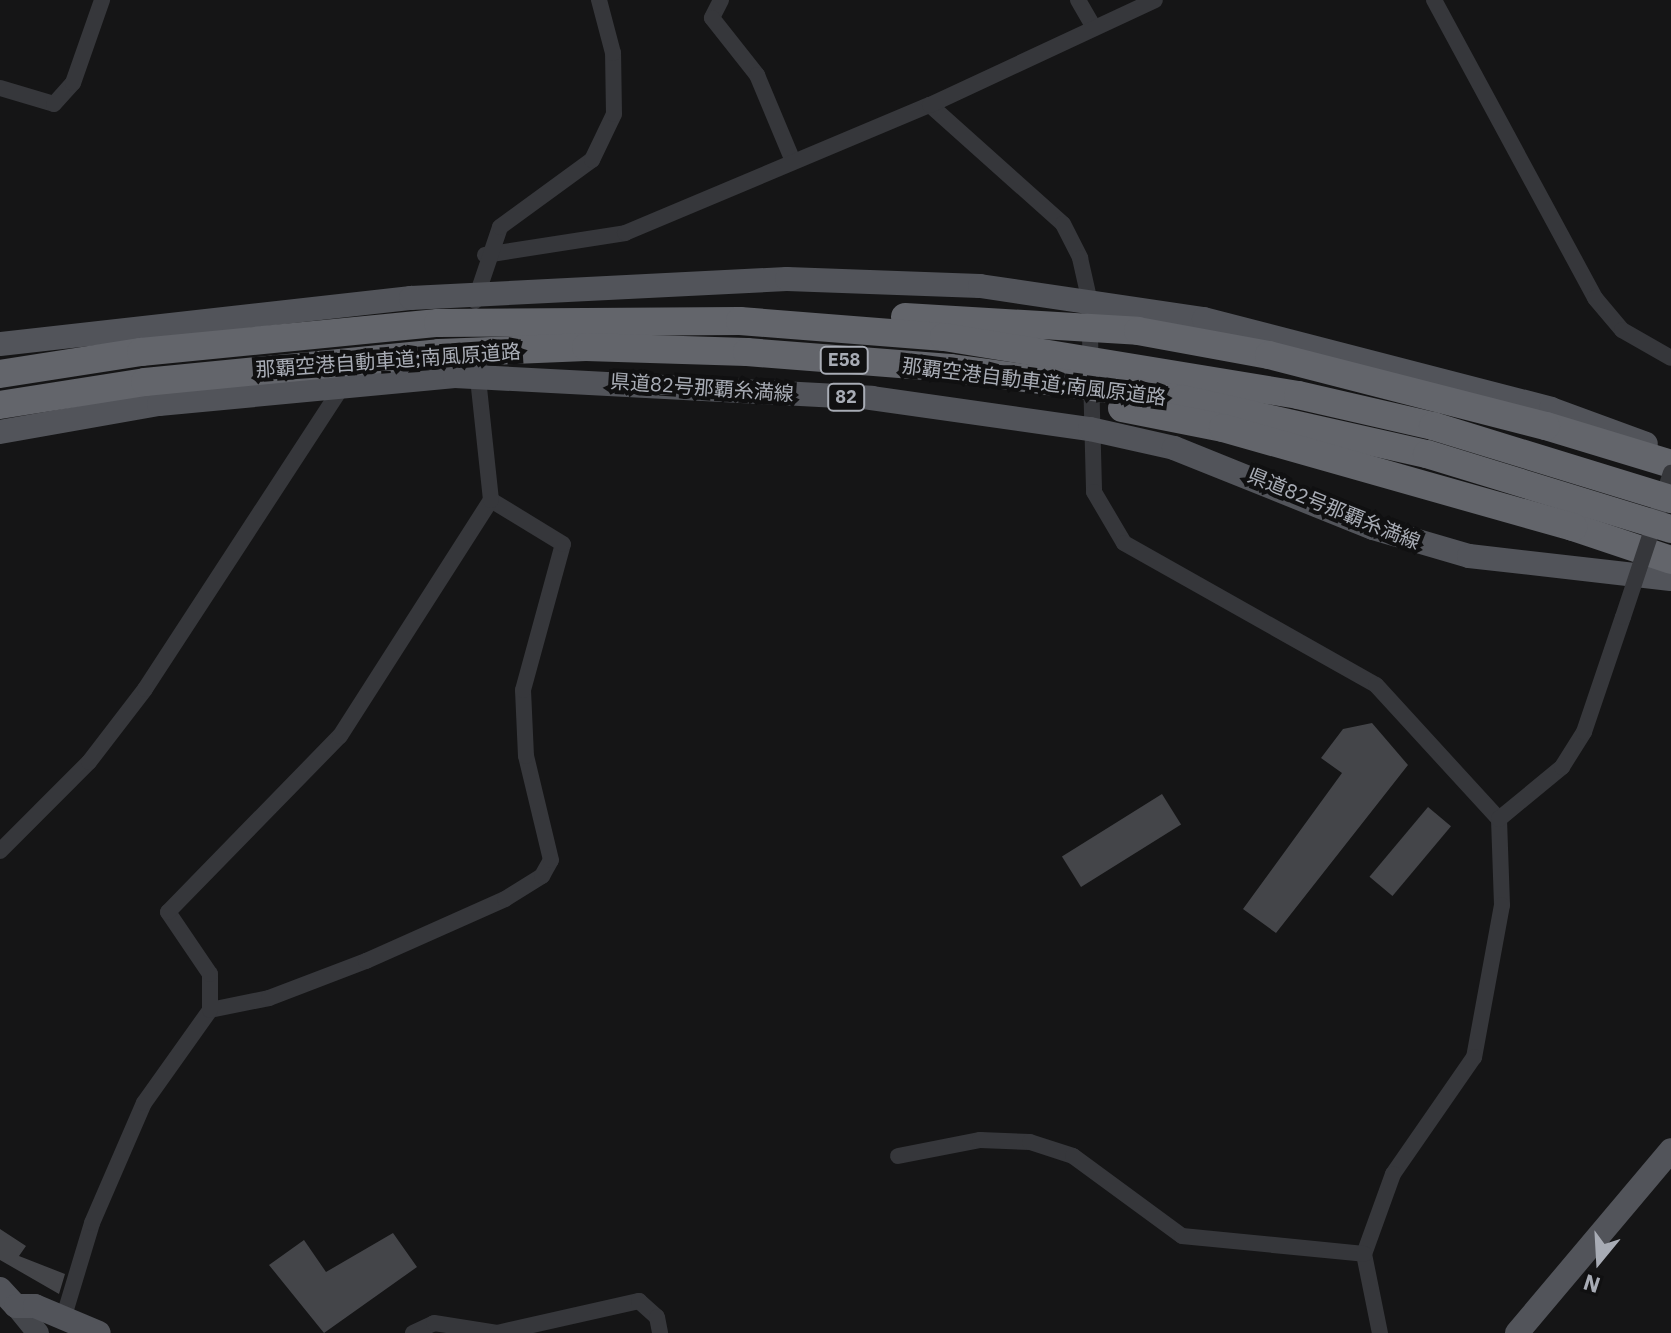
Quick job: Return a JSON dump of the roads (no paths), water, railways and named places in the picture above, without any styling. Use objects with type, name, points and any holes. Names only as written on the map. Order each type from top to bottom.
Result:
[{"type":"highway","points":[[740,321],[920,316],[1138,331],[1269,355],[1546,426],[1671,464]]},
{"type":"highway","name":"那覇空港自動車道;南風原道路","points":[[0,374],[141,352],[438,323],[740,321],[944,337],[1184,371],[1433,426],[1671,499]]},
{"type":"highway","name":"那覇空港自動車道;南風原道路","points":[[0,405],[145,382],[439,353],[586,347],[747,352],[950,368],[1182,399],[1427,454],[1671,529]]},
{"type":"highway","points":[[747,352],[1223,428],[1573,527],[1671,560]]},
{"type":"main road","points":[[0,344],[214,314],[475,294],[787,279],[980,286],[1089,298],[1204,319],[1551,409],[1671,454]]},
{"type":"main road","name":"県道82号那覇糸満線","points":[[0,432],[159,404],[344,384],[478,376],[871,398],[1090,429],[1228,466],[1437,548],[1520,566],[1671,579]]},
{"type":"main road","points":[[1517,1333],[1671,1150]]},
{"type":"main road","points":[[5,1296],[64,1316],[99,1333]]},
{"type":"main road","points":[[5,1296],[38,1333]]},
{"type":"street","points":[[0,88],[54,104],[73,83],[102,0]]},
{"type":"street","points":[[64,1316],[92,1223],[144,1103],[210,1010],[210,974],[168,912],[173,901],[340,736],[491,500],[478,376],[475,294],[485,255],[500,227],[592,160],[614,114],[612,41],[599,0]]},
{"type":"street","points":[[721,0],[712,18],[757,75],[793,161]]},
{"type":"street","points":[[1078,0],[1094,28]]},
{"type":"street","points":[[485,255],[610,238],[930,105],[1155,0]]},
{"type":"street","points":[[1434,0],[1595,298],[1622,330],[1671,358]]},
{"type":"street","points":[[930,105],[1063,224],[1089,298],[1094,492],[1124,543],[1376,685],[1499,819],[1502,905],[1474,1057],[1393,1174],[1364,1254],[1380,1333]]},
{"type":"street","points":[[0,851],[89,762],[145,689],[344,384]]},
{"type":"street","points":[[1499,819],[1562,767],[1584,732],[1671,473]]},
{"type":"street","points":[[210,1010],[269,998],[366,961],[505,899],[542,876],[551,860],[526,756],[523,690],[563,544],[491,500]]},
{"type":"street","points":[[898,1156],[980,1140],[1030,1142],[1073,1156],[1182,1236],[1364,1254]]},
{"type":"street","points":[[413,1333],[434,1323],[497,1333],[639,1301],[657,1317],[660,1333]]}]
